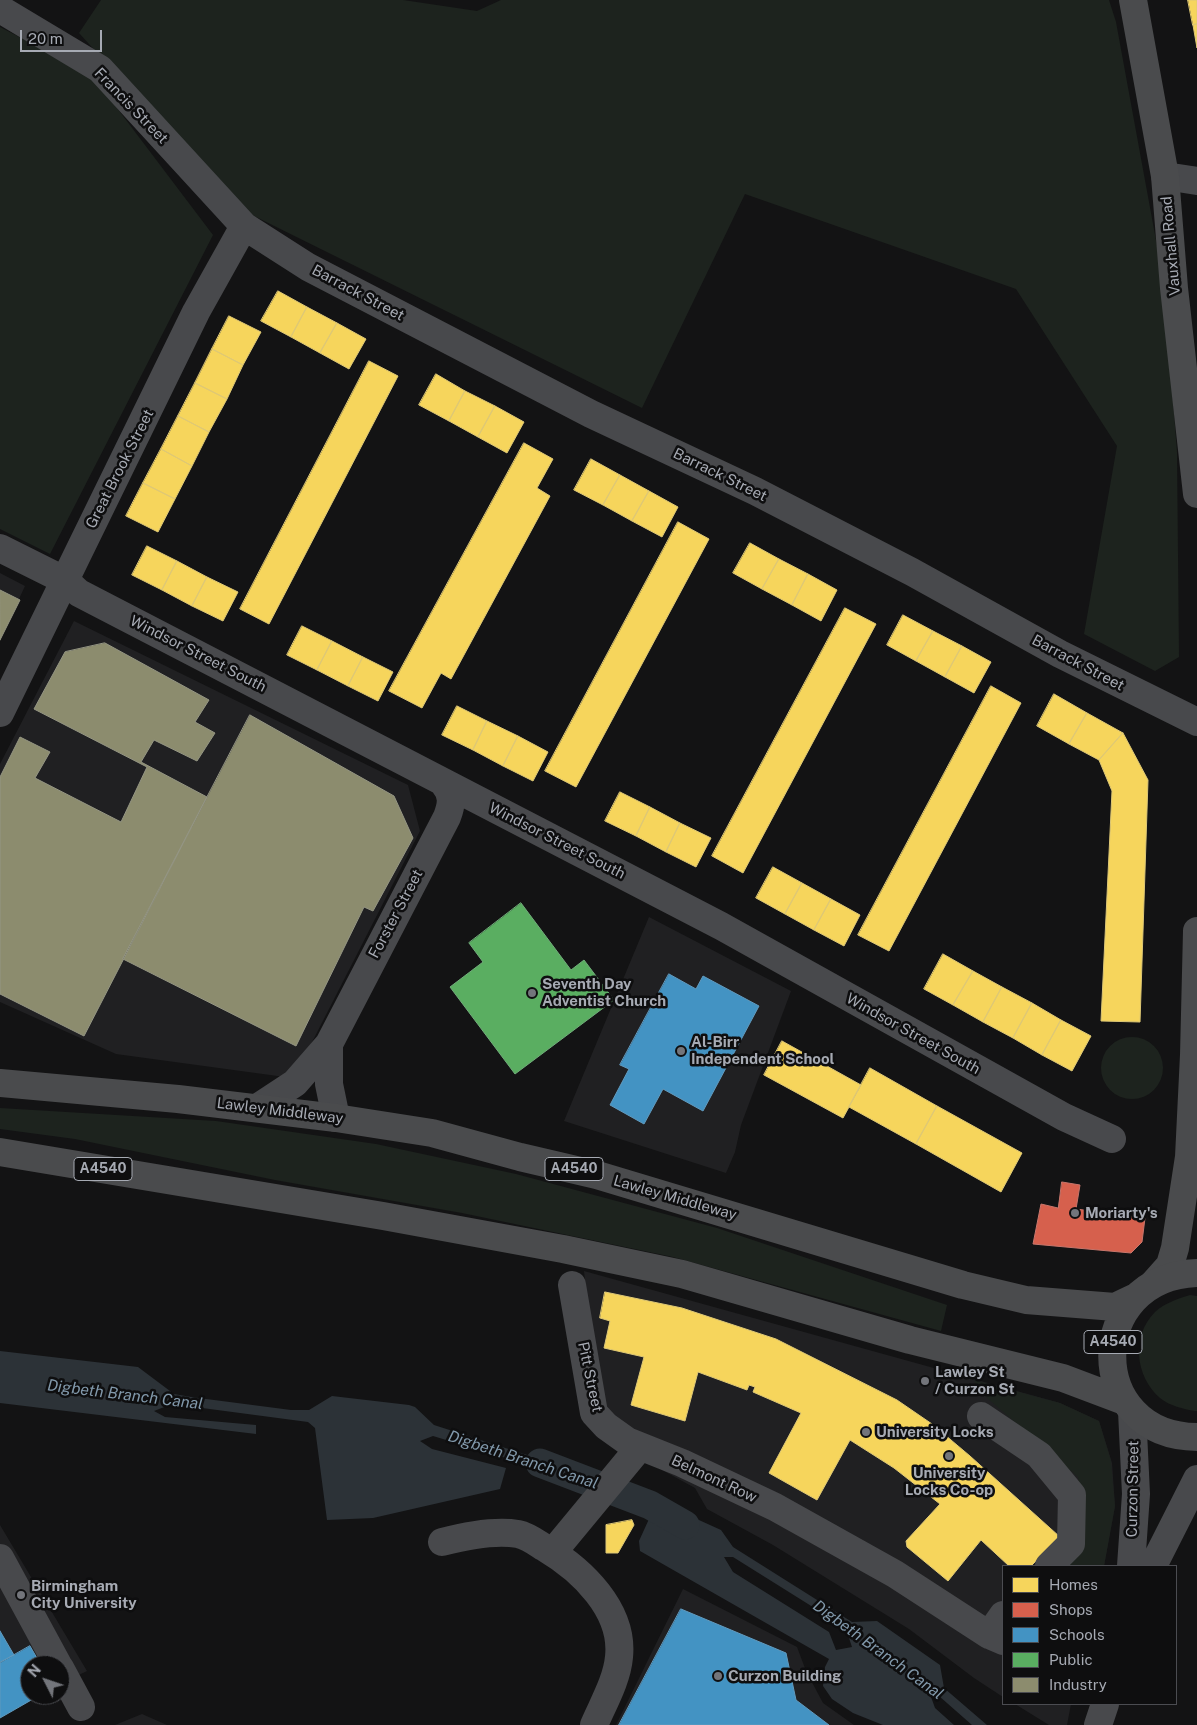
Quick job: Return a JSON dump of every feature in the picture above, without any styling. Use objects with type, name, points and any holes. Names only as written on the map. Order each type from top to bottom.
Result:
[{"type":"main road","name":"Vauxhall Road","points":[[1133,0],[1165,176],[1174,288],[1196,456],[1197,494]]},
{"type":"main road","points":[[1144,1290],[1170,1265],[1193,1168],[1197,931]]},
{"type":"main road","name":"Lawley Middleway","points":[[0,1083],[257,1108],[432,1133],[520,1157],[597,1175],[963,1285],[1026,1300],[1115,1307],[1144,1290]]},
{"type":"main road","name":"A4540","points":[[0,1152],[383,1216],[562,1249],[682,1274],[910,1340],[1063,1378],[1128,1406],[1147,1424],[1165,1433],[1183,1437],[1197,1437]]},
{"type":"main road","name":"A4540","points":[[1128,1406],[1113,1375],[1111,1348],[1118,1321],[1144,1290],[1169,1276],[1197,1273]]},
{"type":"street","name":"Francis Street","points":[[0,9],[100,70],[244,226]]},
{"type":"street","points":[[1165,176],[1197,181]]},
{"type":"street","name":"Great Brook Street","points":[[0,713],[196,312],[244,226]]},
{"type":"street","name":"Barrack Street","points":[[244,226],[308,268],[591,414],[755,491],[912,572],[1095,673],[1197,722]]},
{"type":"street","name":"Windsor Street South","points":[[0,548],[66,581],[79,593],[721,926],[1071,1121],[1112,1139]]},
{"type":"street","name":"Forster Street","points":[[257,1108],[295,1084],[329,1044],[447,817],[452,805],[450,790],[444,784]]},
{"type":"street","name":"Forster Street","points":[[329,1044],[329,1084],[336,1118]]},
{"type":"street","name":"Pitt Street","points":[[572,1285],[594,1413],[606,1426],[639,1448]]},
{"type":"street","name":"Curzon Street","points":[[1128,1406],[1136,1494],[1131,1565]]},
{"type":"street","points":[[981,1416],[1039,1455],[1072,1494],[1071,1544],[1050,1565]]},
{"type":"street","points":[[553,1552],[639,1448]]},
{"type":"street","name":"Belmont Row","points":[[639,1448],[682,1463],[775,1507],[998,1630]]},
{"type":"street","points":[[1154,1565],[1197,1479]]},
{"type":"street","points":[[442,1542],[504,1533],[520,1534],[553,1552],[583,1576],[600,1596],[611,1616],[618,1638],[619,1656],[612,1682],[594,1725]]},
{"type":"street","points":[[0,1558],[53,1655]]},
{"type":"street","points":[[70,1686],[81,1707]]},
{"type":"street","points":[[1098,1725],[1104,1705]]},
{"type":"shaded area","points":[[101,0],[403,0],[477,11],[501,0],[1109,0],[1116,22],[1164,284],[1177,452],[1179,657],[1155,671],[1084,634],[1117,446],[1016,289],[745,194],[642,408],[238,208],[79,33]]},
{"type":"shaded area","points":[[0,27],[92,75],[213,235],[50,554],[0,529]]},
{"type":"shaded area","points":[[0,573],[25,586],[0,640]]},
{"type":"shaded area","points":[[74,621],[408,785],[420,831],[308,1050],[285,1077],[116,1054],[0,1002],[0,764]]},
{"type":"shaded area","name":"Al-Birr Independent School","points":[[649,917],[791,991],[741,1125],[735,1152],[726,1173],[564,1121]]},
{"type":"shaded area","points":[[1132,1037],[1144,1039],[1154,1046],[1161,1056],[1163,1068],[1161,1080],[1154,1090],[1144,1097],[1132,1099],[1120,1097],[1110,1090],[1103,1080],[1101,1068],[1103,1056],[1110,1046],[1120,1039]]},
{"type":"shaded area","points":[[0,1108],[216,1121],[376,1144],[516,1174],[717,1228],[947,1305],[941,1331],[673,1257],[462,1213],[275,1180],[75,1139],[0,1129]]},
{"type":"shaded area","points":[[584,1271],[1060,1403],[1099,1421],[1112,1463],[1115,1506],[1104,1565],[1002,1565],[1002,1696],[974,1678],[909,1629],[773,1545],[707,1509],[695,1488],[620,1447],[599,1406]]},
{"type":"shaded area","points":[[1190,1295],[1197,1296],[1197,1411],[1177,1407],[1160,1398],[1145,1379],[1139,1356],[1142,1332],[1155,1312],[1167,1304]]},
{"type":"shaded area","points":[[974,1380],[1060,1403],[1099,1421],[1111,1461],[1115,1506],[1104,1565],[1064,1565],[1084,1538],[1078,1477],[978,1390]]},
{"type":"shaded area","name":"Birmingham City University","points":[[0,1525],[87,1671],[70,1679],[70,1655],[20,1655],[20,1705],[23,1705],[0,1718]]},
{"type":"shaded area","name":"Curzon Building","points":[[683,1589],[797,1647],[806,1671],[823,1703],[854,1725],[616,1725]]},
{"type":"shaded area","points":[[1017,1705],[1071,1705],[1067,1725],[1049,1725]]},
{"type":"shaded area","points":[[142,1714],[167,1725],[115,1725]]},
{"type":"water","points":[[0,1351],[138,1367],[174,1394],[191,1397],[291,1410],[309,1410],[332,1396],[409,1405],[415,1407],[434,1425],[583,1473],[572,1480],[433,1436],[420,1441],[432,1449],[506,1468],[500,1489],[373,1518],[327,1520],[315,1428],[308,1422],[172,1404],[154,1411],[165,1417],[256,1425],[256,1434],[0,1403]]},
{"type":"water","points":[[657,1501],[721,1530],[733,1547],[852,1622],[877,1621],[940,1665],[944,1688],[987,1725],[972,1725],[939,1696],[930,1694],[935,1708],[954,1725],[883,1725],[853,1713],[832,1699],[823,1686],[825,1667],[829,1659],[640,1551],[639,1541],[649,1519],[644,1510]],"holes":[[[724,1557],[733,1557],[832,1619],[847,1632],[852,1647],[836,1650],[829,1632],[733,1572]]]},
{"type":"building: Homes","points":[[1188,0],[1197,0],[1197,24],[1193,25]]},
{"type":"building: Homes","points":[[1197,24],[1197,48],[1193,25]]},
{"type":"building: Homes","points":[[278,291],[307,307],[291,337],[261,321]]},
{"type":"building: Homes","points":[[307,307],[337,323],[320,353],[291,337]]},
{"type":"building: Homes","points":[[229,316],[261,332],[243,365],[212,349]]},
{"type":"building: Homes","points":[[337,323],[366,339],[349,369],[320,353]]},
{"type":"building: Homes","points":[[212,349],[243,365],[227,399],[195,383]]},
{"type":"building: Homes","points":[[369,361],[398,376],[269,624],[240,609]]},
{"type":"building: Homes","points":[[436,374],[465,391],[449,421],[419,405]]},
{"type":"building: Homes","points":[[195,383],[227,399],[209,432],[178,416]]},
{"type":"building: Homes","points":[[465,391],[495,406],[478,437],[449,421]]},
{"type":"building: Homes","points":[[495,406],[524,422],[507,453],[478,437]]},
{"type":"building: Homes","points":[[178,416],[209,432],[192,466],[161,449]]},
{"type":"building: Homes","points":[[524,443],[553,459],[537,488],[550,496],[451,679],[441,673],[422,708],[389,691]]},
{"type":"building: Homes","points":[[161,449],[192,466],[175,499],[143,483]]},
{"type":"building: Homes","points":[[591,459],[620,475],[603,505],[574,490]]},
{"type":"building: Homes","points":[[620,475],[649,491],[632,521],[603,505]]},
{"type":"building: Homes","points":[[143,483],[175,499],[158,532],[126,516]]},
{"type":"building: Homes","points":[[649,491],[678,507],[662,537],[632,521]]},
{"type":"building: Homes","points":[[678,522],[709,539],[576,787],[545,771]]},
{"type":"building: Homes","points":[[750,543],[779,559],[762,589],[733,573]]},
{"type":"building: Homes","points":[[147,546],[177,561],[162,590],[132,575]]},
{"type":"building: Homes","points":[[779,559],[808,574],[792,605],[762,589]]},
{"type":"building: Homes","points":[[177,561],[207,577],[192,606],[162,590]]},
{"type":"building: Homes","points":[[808,574],[837,590],[821,621],[792,605]]},
{"type":"building: Homes","points":[[207,577],[238,592],[223,621],[192,606]]},
{"type":"building: Homes","points":[[845,608],[876,624],[743,873],[712,856]]},
{"type":"building: Homes","points":[[903,615],[933,631],[916,661],[887,645]]},
{"type":"building: Homes","points":[[302,626],[332,641],[317,670],[287,655]]},
{"type":"building: Homes","points":[[933,631],[962,646],[945,677],[916,661]]},
{"type":"building: Homes","points":[[332,641],[363,657],[348,686],[317,670]]},
{"type":"building: Homes","points":[[962,646],[991,662],[974,693],[945,677]]},
{"type":"building: Homes","points":[[363,657],[393,672],[378,701],[348,686]]},
{"type":"building: Homes","points":[[991,686],[1021,703],[889,951],[858,935]]},
{"type":"building: Homes","points":[[1054,694],[1087,713],[1069,744],[1037,726]]},
{"type":"building: Homes","points":[[457,706],[487,721],[473,750],[442,735]]},
{"type":"building: Homes","points":[[1087,713],[1123,733],[1099,760],[1069,744]]},
{"type":"building: Homes","points":[[487,721],[518,736],[503,766],[473,750]]},
{"type":"building: Homes","points":[[1123,733],[1148,780],[1140,1022],[1101,1021],[1112,791],[1099,760]]},
{"type":"building: Homes","points":[[518,736],[548,752],[533,781],[503,766]]},
{"type":"building: Homes","points":[[620,792],[650,807],[636,836],[605,821]]},
{"type":"building: Homes","points":[[650,807],[680,823],[666,852],[636,836]]},
{"type":"building: Homes","points":[[680,823],[711,838],[696,867],[666,852]]},
{"type":"building: Homes","points":[[773,867],[802,883],[785,914],[756,898]]},
{"type":"building: Homes","points":[[802,883],[831,899],[814,930],[785,914]]},
{"type":"building: Homes","points":[[831,899],[860,915],[844,946],[814,930]]},
{"type":"building: Homes","points":[[943,954],[973,971],[953,1005],[924,989]]},
{"type":"building: Homes","points":[[973,971],[1002,987],[983,1022],[953,1005]]},
{"type":"building: Homes","points":[[1002,987],[1032,1003],[1013,1038],[983,1022]]},
{"type":"building: Homes","points":[[1032,1003],[1061,1020],[1042,1055],[1013,1038]]},
{"type":"building: Homes","points":[[1061,1020],[1091,1036],[1072,1071],[1042,1055]]},
{"type":"building: Homes","points":[[782,1041],[861,1085],[843,1118],[764,1075]]},
{"type":"building: Homes","points":[[870,1068],[937,1106],[916,1144],[849,1107]]},
{"type":"building: Homes","points":[[937,1106],[1022,1153],[1001,1192],[916,1144]]},
{"type":"building: Homes","name":"University Locks","points":[[605,1292],[682,1308],[776,1339],[897,1400],[932,1424],[1060,1537],[1032,1565],[1008,1565],[981,1540],[948,1581],[907,1547],[906,1541],[940,1504],[894,1468],[850,1440],[817,1500],[769,1473],[801,1413],[753,1392],[755,1387],[749,1385],[747,1390],[698,1372],[685,1421],[631,1405],[644,1357],[604,1348],[610,1321],[600,1318]]},
{"type":"building: Homes","points":[[632,1520],[634,1525],[618,1553],[606,1553],[606,1525]]},
{"type":"building: Shops","name":"Moriarty's","points":[[1062,1182],[1080,1185],[1076,1209],[1145,1218],[1142,1242],[1131,1253],[1033,1244],[1041,1204],[1058,1208]]},
{"type":"building: Schools","points":[[669,974],[696,989],[703,976],[759,1006],[703,1111],[663,1089],[644,1124],[610,1105],[629,1069],[620,1065]]},
{"type":"building: Schools","name":"Curzon Building","points":[[681,1609],[786,1653],[796,1700],[829,1725],[619,1725]]},
{"type":"building: Schools","points":[[0,1631],[14,1655],[0,1662]]},
{"type":"building: Schools","points":[[30,1646],[35,1655],[20,1655],[20,1705],[23,1705],[0,1718],[0,1663]]},
{"type":"building: Public","name":"Seventh Day Adventist Church","points":[[521,903],[571,970],[584,960],[614,1000],[515,1074],[450,987],[483,962],[469,943]]},
{"type":"building: Industry","points":[[0,590],[20,600],[0,640]]},
{"type":"building: Industry","points":[[105,643],[209,700],[195,722],[215,733],[197,761],[154,740],[141,762],[207,797],[84,1036],[0,994],[0,777],[20,737],[50,752],[35,778],[121,822],[147,767],[34,709],[65,652]]},
{"type":"building: Industry","points":[[250,715],[394,796],[413,838],[373,911],[364,907],[296,1046],[123,959]]},
{"type":"waterway","name":"Digbeth Branch Canal","points":[[540,1463],[650,1505],[685,1525]]},
{"type":"place","name":"Seventh Day Adventist Church","points":[[532,993]]},
{"type":"place","name":"Al-Birr Independent School","points":[[681,1051]]},
{"type":"place","name":"Moriarty's","points":[[1075,1213]]},
{"type":"place","name":"Lawley St / Curzon St","points":[[925,1381]]},
{"type":"place","name":"University Locks","points":[[866,1432]]},
{"type":"place","name":"University Locks Co-op","points":[[949,1456]]},
{"type":"place","name":"Birmingham City University","points":[[21,1595]]},
{"type":"place","name":"Curzon Building","points":[[718,1676]]}]
